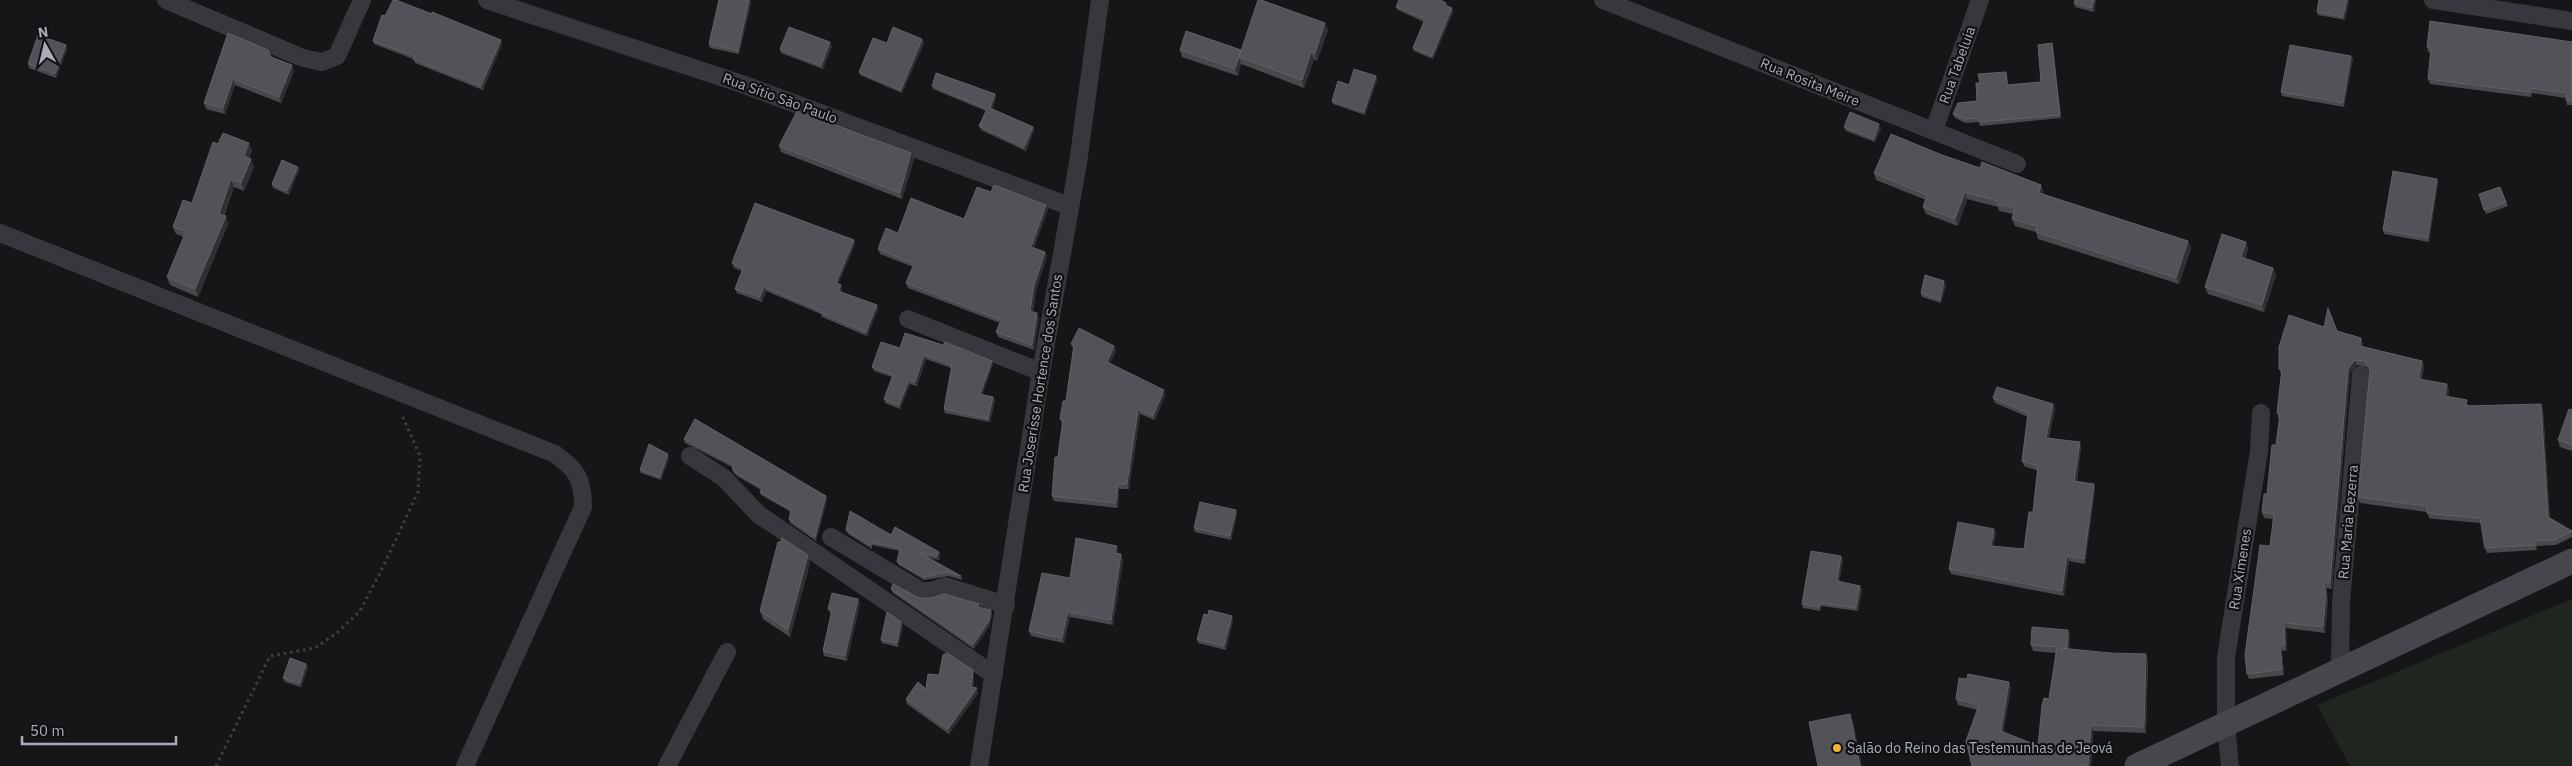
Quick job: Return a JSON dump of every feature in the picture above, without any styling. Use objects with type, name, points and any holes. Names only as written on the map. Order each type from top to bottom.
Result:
[{"type":"main road","points":[[2138,766],[2572,561]]},
{"type":"street","points":[[166,0],[303,58],[322,62],[337,56],[362,0]]},
{"type":"street","name":"Rua Sítio São Paulo","points":[[487,0],[742,84],[1069,206]]},
{"type":"street","name":"Rua Joserísse Hortence dos Santos","points":[[979,766],[1006,605],[1041,372],[1078,162],[1100,0]]},
{"type":"street","name":"Rua Rosita Meire","points":[[1603,0],[2017,164]]},
{"type":"street","name":"Rua Tabeluia","points":[[1934,130],[1980,0]]},
{"type":"street","points":[[2433,0],[2572,21]]},
{"type":"street","points":[[0,234],[555,454],[569,465],[580,478],[583,492],[583,507],[465,766]]},
{"type":"street","points":[[908,318],[1041,372]]},
{"type":"street","name":"Rua Maria Bezerra","points":[[2340,669],[2346,546],[2361,375]]},
{"type":"street","name":"Rua Ximenes","points":[[2230,766],[2226,725],[2226,657],[2259,450],[2261,413]]},
{"type":"street","points":[[690,456],[724,478],[758,514],[994,675]]},
{"type":"street","points":[[831,537],[921,591],[945,586],[1006,605]]},
{"type":"street","points":[[666,766],[727,652]]},
{"type":"path","points":[[216,766],[270,656],[315,648],[337,633],[360,611],[397,537],[418,492],[420,456],[392,389]]},
{"type":"shaded area","points":[[2572,599],[2572,766],[2350,766],[2317,705]]},
{"type":"building","points":[[393,0],[432,14],[432,12],[501,40],[481,86],[413,59],[415,56],[373,41],[382,15],[385,16]]},
{"type":"building","points":[[719,0],[749,0],[738,51],[709,44]]},
{"type":"building","points":[[1258,0],[1325,23],[1315,53],[1311,52],[1302,80],[1239,57]]},
{"type":"building","points":[[1399,0],[1440,0],[1452,8],[1432,56],[1413,48],[1425,19],[1396,7]]},
{"type":"building","points":[[2075,0],[2094,0],[2092,8],[2074,3]]},
{"type":"building","points":[[2319,0],[2347,0],[2343,17],[2317,12]]},
{"type":"building","points":[[2430,21],[2572,42],[2572,101],[2566,100],[2567,93],[2530,88],[2529,92],[2428,79],[2431,48],[2427,47]]},
{"type":"building","points":[[789,27],[830,42],[821,66],[780,49]]},
{"type":"building","points":[[893,27],[922,39],[901,90],[859,72],[873,38],[887,43]]},
{"type":"building","points":[[1186,31],[1241,50],[1235,69],[1180,50]]},
{"type":"building","points":[[228,33],[268,50],[271,57],[292,65],[279,97],[233,79],[223,108],[204,103]]},
{"type":"building","points":[[38,35],[66,45],[55,74],[28,64]]},
{"type":"building","points":[[2052,43],[2060,115],[1979,122],[1979,118],[1965,119],[1953,114],[1958,103],[1977,101],[1976,83],[1980,83],[1978,74],[2006,72],[2007,85],[2041,82],[2038,45]]},
{"type":"building","points":[[2290,45],[2351,56],[2343,103],[2281,92]]},
{"type":"building","points":[[1354,69],[1376,76],[1364,112],[1332,101],[1338,81],[1349,85]]},
{"type":"building","points":[[936,73],[995,94],[990,108],[1033,127],[1024,147],[979,126],[987,109],[932,86]]},
{"type":"building","points":[[797,111],[911,153],[900,193],[779,146]]},
{"type":"building","points":[[1850,112],[1879,124],[1874,139],[1844,127]]},
{"type":"building","points":[[223,133],[249,143],[244,156],[251,159],[241,183],[231,179],[219,214],[226,216],[195,289],[167,277],[186,231],[173,227],[183,200],[192,203],[213,142],[218,144]]},
{"type":"building","points":[[1891,134],[1980,168],[1982,162],[2041,185],[2039,193],[2188,241],[2176,278],[2036,232],[2037,226],[2012,219],[2015,208],[1997,204],[1998,201],[1965,192],[1955,219],[1923,207],[1927,195],[1874,173]]},
{"type":"building","points":[[282,160],[298,167],[287,191],[272,184]]},
{"type":"building","points":[[2393,171],[2437,179],[2428,238],[2383,230]]},
{"type":"building","points":[[994,185],[1046,205],[1031,247],[1045,252],[1034,285],[1030,311],[1037,313],[1032,345],[996,332],[1001,320],[906,283],[914,264],[878,249],[886,228],[898,233],[911,198],[964,219],[977,187],[991,192]]},
{"type":"building","points":[[2500,187],[2506,202],[2484,210],[2479,194]]},
{"type":"building","points":[[755,203],[854,240],[836,283],[841,285],[838,291],[877,305],[866,332],[764,287],[760,297],[735,289],[743,268],[732,263]]},
{"type":"building","points":[[2222,234],[2246,242],[2241,257],[2273,268],[2262,305],[2205,287]]},
{"type":"building","points":[[1925,275],[1944,281],[1940,300],[1921,293]]},
{"type":"building","points":[[2328,308],[2337,331],[2361,338],[2360,346],[2422,361],[2419,379],[2447,384],[2445,396],[2467,400],[2466,406],[2541,404],[2548,517],[2572,531],[2554,540],[2534,541],[2535,545],[2485,548],[2480,518],[2427,513],[2427,506],[2358,497],[2370,370],[2365,361],[2355,360],[2348,369],[2330,583],[2324,583],[2326,594],[2323,627],[2284,623],[2285,645],[2280,646],[2282,669],[2247,674],[2245,655],[2260,545],[2270,546],[2274,514],[2262,512],[2264,494],[2267,494],[2272,445],[2276,445],[2280,414],[2277,413],[2282,369],[2279,369],[2279,347],[2289,315],[2324,327]]},
{"type":"building","points":[[1079,328],[1114,346],[1107,362],[1164,390],[1153,416],[1138,409],[1127,484],[1118,484],[1116,503],[1052,496],[1055,457],[1058,457],[1063,420],[1060,419],[1063,401],[1066,401],[1074,345],[1071,344]]},
{"type":"building","points":[[905,333],[943,345],[945,342],[992,361],[980,394],[993,397],[988,419],[944,409],[952,365],[924,355],[915,382],[909,380],[899,405],[884,399],[893,375],[872,367],[881,342],[900,348]]},
{"type":"building","points":[[1997,387],[2053,404],[2046,438],[2080,442],[2074,481],[2094,484],[2084,559],[2067,556],[2062,591],[1949,569],[1958,522],[1994,529],[1991,546],[2024,549],[2029,512],[2033,512],[2038,466],[2022,461],[2028,413],[1993,398]]},
{"type":"building","points":[[2569,409],[2572,410],[2572,445],[2558,440]]},
{"type":"building","points":[[695,419],[826,496],[815,537],[789,519],[791,510],[760,492],[762,488],[736,473],[732,468],[734,465],[684,439]]},
{"type":"building","points":[[649,444],[668,454],[660,477],[640,470]]},
{"type":"building","points":[[1200,502],[1236,510],[1230,536],[1194,528]]},
{"type":"building","points":[[850,511],[891,535],[895,527],[939,552],[937,556],[918,552],[961,576],[946,572],[923,577],[897,562],[900,548],[871,542],[870,545],[846,530]]},
{"type":"building","points":[[782,538],[808,555],[788,630],[760,611],[778,542],[781,542]]},
{"type":"building","points":[[1076,538],[1117,546],[1115,553],[1121,554],[1111,620],[1068,612],[1062,638],[1029,631],[1042,573],[1070,578]]},
{"type":"building","points":[[1811,551],[1841,556],[1837,581],[1860,586],[1856,608],[1820,603],[1819,607],[1802,604]]},
{"type":"building","points":[[893,584],[919,598],[931,598],[944,594],[979,604],[978,607],[991,610],[989,621],[973,645],[891,589]]},
{"type":"building","points":[[832,593],[858,599],[845,656],[823,651],[832,610],[828,609]]},
{"type":"building","points":[[1209,610],[1232,616],[1224,646],[1197,639],[1204,614],[1208,615]]},
{"type":"building","points":[[887,612],[901,622],[897,643],[881,640]]},
{"type":"building","points":[[2032,627],[2068,630],[2067,648],[2060,648],[2110,653],[2146,654],[2144,727],[2091,725],[2088,765],[1972,766],[1966,741],[1979,705],[1956,699],[1959,678],[1967,679],[1968,674],[2009,682],[2001,731],[2038,746],[2042,705],[2044,698],[2049,699],[2057,647],[2031,645]]},
{"type":"building","points":[[947,653],[973,670],[971,687],[977,688],[948,729],[906,699],[918,682],[926,689],[928,674],[939,675],[943,655]]},
{"type":"building","points":[[290,658],[306,664],[300,683],[283,678]]},
{"type":"building","name":"Salão do Reino das Testemunhas de Jeová","points":[[1850,714],[1860,766],[1818,766],[1809,722]]},
{"type":"place","name":"Salão do Reino das Testemunhas de Jeová","points":[[1837,748]]}]
